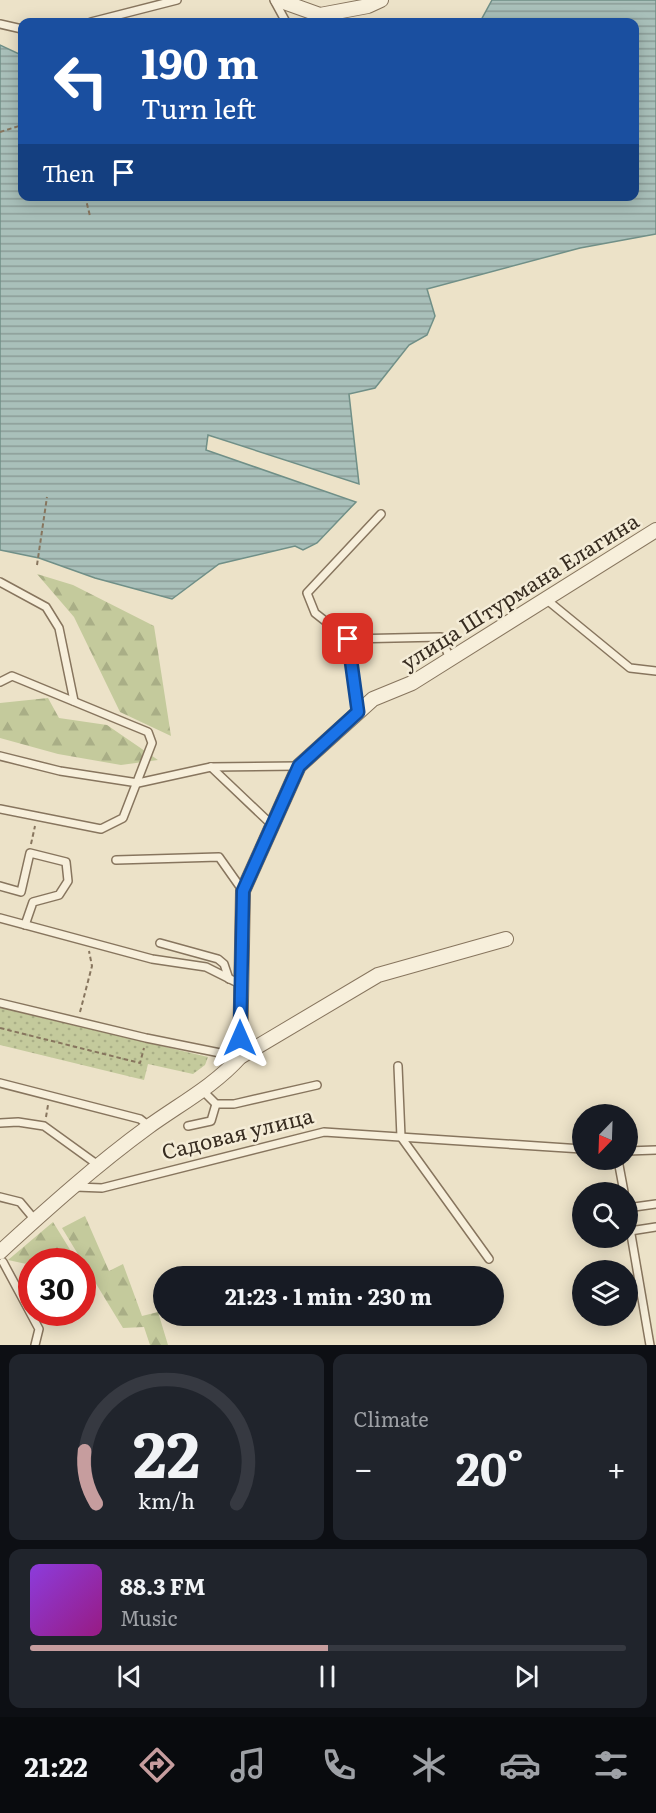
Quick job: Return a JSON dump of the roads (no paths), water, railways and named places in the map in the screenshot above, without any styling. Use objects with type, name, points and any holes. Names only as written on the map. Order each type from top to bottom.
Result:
[{"type":"street","points":[[276,0],[320,15],[368,6],[381,0]]},
{"type":"street","name":"улица Штурмана Елагина","points":[[240,1057],[235,981],[243,891],[299,766],[373,699],[412,682],[656,530]]},
{"type":"street","points":[[2,1257],[35,1220],[72,1186],[148,1126],[224,1075],[240,1057],[378,975],[506,939]]},
{"type":"lane","points":[[107,18],[177,0]]},
{"type":"lane","points":[[276,0],[284,18]]},
{"type":"lane","points":[[0,24],[18,28]]},
{"type":"lane","points":[[381,514],[307,593],[315,613],[348,639],[441,637],[450,658]]},
{"type":"lane","points":[[0,582],[46,607],[59,627],[74,701]]},
{"type":"lane","points":[[547,600],[630,668],[656,670]]},
{"type":"lane","points":[[348,639],[358,712]]},
{"type":"lane","points":[[0,682],[12,676],[148,732],[152,743],[123,818],[101,829],[0,809]]},
{"type":"lane","points":[[0,756],[60,771],[138,783],[211,767],[299,766]]},
{"type":"lane","points":[[211,767],[272,825]]},
{"type":"lane","points":[[0,886],[21,892],[30,853],[66,862],[68,881],[59,895],[33,902],[25,925]]},
{"type":"lane","points":[[116,860],[219,857],[243,891]]},
{"type":"lane","points":[[0,918],[152,959],[206,967],[235,981]]},
{"type":"lane","points":[[160,944],[218,959],[235,981]]},
{"type":"lane","points":[[0,1003],[146,1038],[240,1057]]},
{"type":"lane","points":[[398,1066],[401,1137],[489,1259]]},
{"type":"lane","points":[[0,1083],[140,1119],[148,1126]]},
{"type":"lane","points":[[202,1090],[216,1104],[234,1104],[317,1084]]},
{"type":"lane","points":[[188,1126],[211,1121],[216,1104]]},
{"type":"lane","points":[[0,1123],[18,1122],[44,1126],[98,1165]]},
{"type":"lane","name":"Садовая улица","points":[[72,1186],[102,1188],[324,1132],[572,1148]]},
{"type":"lane","points":[[638,1151],[656,1150]]},
{"type":"lane","points":[[0,1197],[20,1202],[35,1220]]},
{"type":"lane","points":[[638,1208],[656,1204]]},
{"type":"lane","points":[[638,1229],[656,1227]]},
{"type":"lane","points":[[633,1248],[650,1345]]},
{"type":"lane","points":[[2,1257],[39,1329],[35,1345]]},
{"type":"water","points":[[492,0],[656,0],[656,234],[580,248],[427,289],[435,316],[427,335],[409,345],[375,388],[349,394],[359,484],[208,435],[206,450],[356,502],[317,543],[303,550],[295,546],[219,564],[172,599],[95,578],[39,558],[0,550],[0,45],[18,54],[18,201],[639,201],[639,18],[482,18]]}]
